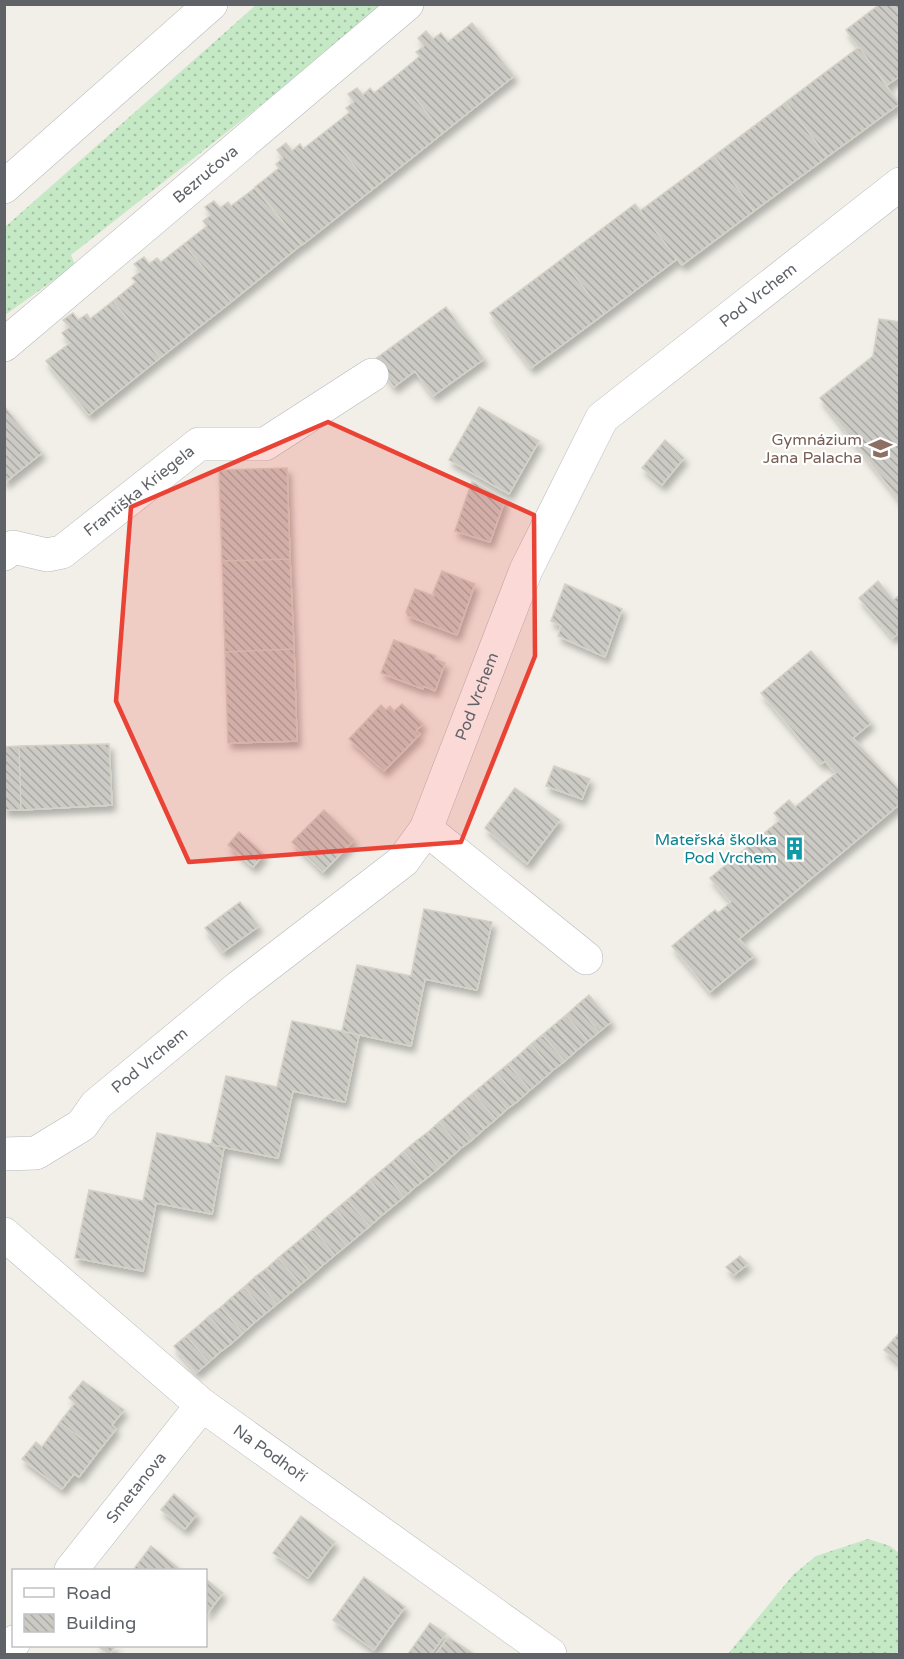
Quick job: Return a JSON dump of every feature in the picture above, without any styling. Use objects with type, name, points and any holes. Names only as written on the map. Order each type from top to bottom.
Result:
[{"type":"street","points":[[4,187],[211,4]]},
{"type":"street","name":"Bezručova","points":[[4,345],[407,4]]},
{"type":"street","name":"Pod Vrchem","points":[[4,1154],[36,1154],[82,1125],[96,1105],[203,1016],[404,861],[426,829],[526,570],[602,418],[900,184]]},
{"type":"street","name":"Františka Kriegela","points":[[4,554],[13,547],[47,555],[62,552],[200,444],[266,444],[372,375]]},
{"type":"street","points":[[426,829],[586,958]]},
{"type":"street","name":"Na Podhoří","points":[[4,1234],[202,1405],[550,1654]]},
{"type":"street","name":"Smetanova","points":[[71,1569],[202,1405]]},
{"type":"highlighted area","points":[[328,422],[534,515],[535,656],[461,842],[189,862],[116,701],[131,507]]},
{"type":"green space","points":[[256,5],[384,5],[71,255],[75,265],[5,315],[5,227]]},
{"type":"green space","points":[[868,1539],[890,1546],[899,1553],[900,1650],[894,1654],[728,1654],[793,1575],[816,1556]]},
{"type":"building","points":[[880,4],[900,4],[900,76],[887,85],[846,30]]},
{"type":"building","points":[[472,23],[514,76],[443,133],[397,75],[420,56],[416,52],[424,46],[418,38],[426,31],[433,39],[441,33],[448,42]]},
{"type":"building","points":[[859,47],[899,104],[827,157],[786,102]]},
{"type":"building","points":[[397,75],[443,133],[373,189],[326,131],[350,112],[346,108],[354,102],[348,94],[357,88],[363,95],[370,88],[374,93]]},
{"type":"building","points":[[786,102],[827,157],[754,211],[714,156]]},
{"type":"building","points":[[326,131],[373,189],[302,245],[255,187],[279,168],[276,164],[283,158],[277,150],[286,143],[292,151],[300,144],[303,149]]},
{"type":"building","points":[[714,156],[754,211],[682,265],[640,211]]},
{"type":"building","points":[[255,188],[301,245],[231,302],[184,244],[207,226],[203,221],[211,215],[205,207],[214,201],[220,208],[228,202],[231,206]]},
{"type":"building","points":[[635,204],[677,259],[604,314],[562,259]]},
{"type":"building","points":[[184,244],[231,302],[160,358],[113,301],[136,282],[132,278],[141,271],[134,264],[144,257],[149,264],[157,258],[161,262]]},
{"type":"building","points":[[562,259],[604,314],[531,368],[490,313]]},
{"type":"building","points":[[113,301],[160,358],[89,415],[46,361],[70,343],[62,333],[70,327],[63,320],[73,313],[78,320],[87,314],[90,319]]},
{"type":"building","points":[[446,307],[484,359],[433,396],[415,371],[394,387],[374,360]]},
{"type":"building","name":"Gymnázium Jana Palacha","points":[[879,319],[900,322],[900,501],[820,398],[873,356]]},
{"type":"building","points":[[4,406],[42,453],[4,483]]},
{"type":"building","points":[[479,407],[539,441],[509,494],[449,460]]},
{"type":"building","points":[[665,440],[684,458],[662,485],[642,468]]},
{"type":"building","points":[[287,468],[290,559],[222,561],[219,470]]},
{"type":"building","points":[[472,481],[505,500],[490,542],[455,531]]},
{"type":"building","points":[[290,559],[294,649],[225,652],[222,561]]},
{"type":"building","points":[[442,571],[475,584],[457,635],[408,616],[406,612],[415,589],[434,596],[433,593]]},
{"type":"building","points":[[878,581],[893,600],[900,595],[900,632],[893,638],[859,598]]},
{"type":"building","points":[[565,584],[622,609],[605,657],[558,636],[561,626],[551,621]]},
{"type":"building","points":[[394,640],[436,656],[435,659],[445,663],[435,691],[424,686],[423,689],[381,673]]},
{"type":"building","points":[[294,649],[297,741],[228,743],[225,652]]},
{"type":"building","name":"Mateřská školka Pod Vrchem","points":[[811,651],[871,723],[853,738],[900,791],[900,804],[739,939],[754,956],[710,992],[672,946],[715,910],[718,913],[731,902],[710,878],[780,820],[774,813],[789,800],[795,807],[836,773],[825,761],[821,764],[761,693]]},
{"type":"building","points":[[402,704],[423,724],[416,731],[420,734],[384,771],[349,739],[381,705],[386,710],[390,706],[394,711]]},
{"type":"building","points":[[109,744],[112,805],[21,810],[19,746]]},
{"type":"building","points":[[19,746],[21,810],[4,810],[4,747]]},
{"type":"building","points":[[554,766],[590,779],[582,799],[546,786]]},
{"type":"building","points":[[515,788],[560,820],[527,864],[485,828]]},
{"type":"building","points":[[324,810],[354,840],[323,872],[292,842]]},
{"type":"building","points":[[239,832],[264,854],[253,867],[228,845]]},
{"type":"building","points":[[240,902],[259,926],[223,952],[205,928]]},
{"type":"building","points":[[424,909],[492,922],[477,990],[425,979],[411,1046],[342,1031],[357,965],[411,976]]},
{"type":"building","points":[[589,995],[611,1022],[599,1032],[577,1005]]},
{"type":"building","points":[[577,1005],[599,1032],[588,1041],[566,1015]]},
{"type":"building","points":[[566,1015],[588,1041],[576,1051],[554,1025]]},
{"type":"building","points":[[292,1021],[359,1035],[345,1102],[293,1091],[278,1158],[211,1145],[226,1076],[277,1087]]},
{"type":"building","points":[[554,1025],[576,1051],[565,1061],[542,1035]]},
{"type":"building","points":[[542,1035],[565,1061],[553,1070],[531,1044]]},
{"type":"building","points":[[531,1044],[553,1070],[542,1080],[520,1054]]},
{"type":"building","points":[[520,1054],[542,1080],[530,1090],[508,1064]]},
{"type":"building","points":[[508,1064],[530,1090],[519,1100],[497,1073]]},
{"type":"building","points":[[497,1073],[519,1100],[507,1109],[485,1083]]},
{"type":"building","points":[[485,1083],[507,1109],[496,1119],[473,1093]]},
{"type":"building","points":[[473,1093],[496,1119],[484,1129],[462,1102]]},
{"type":"building","points":[[462,1102],[484,1129],[473,1139],[451,1112]]},
{"type":"building","points":[[451,1112],[473,1139],[461,1148],[439,1122]]},
{"type":"building","points":[[439,1122],[461,1148],[450,1158],[428,1132]]},
{"type":"building","points":[[428,1132],[450,1158],[439,1168],[416,1141]]},
{"type":"building","points":[[157,1133],[224,1147],[212,1214],[156,1203],[143,1271],[75,1258],[89,1190],[143,1201]]},
{"type":"building","points":[[416,1141],[439,1168],[427,1178],[404,1151]]},
{"type":"building","points":[[404,1151],[427,1178],[415,1187],[393,1161]]},
{"type":"building","points":[[393,1161],[415,1187],[404,1197],[382,1170]]},
{"type":"building","points":[[382,1170],[404,1197],[392,1207],[370,1180]]},
{"type":"building","points":[[370,1180],[392,1207],[381,1216],[359,1190]]},
{"type":"building","points":[[359,1190],[381,1216],[370,1226],[347,1200]]},
{"type":"building","points":[[347,1200],[370,1226],[358,1236],[336,1209]]},
{"type":"building","points":[[336,1209],[358,1236],[346,1246],[324,1219]]},
{"type":"building","points":[[324,1219],[346,1246],[335,1255],[313,1229]]},
{"type":"building","points":[[313,1229],[335,1255],[323,1265],[301,1239]]},
{"type":"building","points":[[301,1239],[323,1265],[312,1275],[290,1248]]},
{"type":"building","points":[[290,1248],[312,1275],[301,1284],[278,1258]]},
{"type":"building","points":[[740,1256],[748,1264],[734,1275],[726,1267]]},
{"type":"building","points":[[278,1258],[301,1284],[289,1294],[267,1268]]},
{"type":"building","points":[[267,1268],[289,1294],[277,1304],[255,1277]]},
{"type":"building","points":[[255,1277],[277,1304],[266,1313],[244,1287]]},
{"type":"building","points":[[244,1287],[266,1313],[254,1323],[232,1297]]},
{"type":"building","points":[[232,1297],[254,1323],[243,1333],[221,1307]]},
{"type":"building","points":[[221,1307],[243,1333],[232,1343],[209,1316]]},
{"type":"building","points":[[209,1316],[232,1343],[220,1352],[198,1326]]},
{"type":"building","points":[[198,1326],[220,1352],[209,1362],[186,1336]]},
{"type":"building","points":[[900,1332],[900,1364],[884,1350]]},
{"type":"building","points":[[186,1336],[209,1362],[196,1373],[174,1346]]},
{"type":"building","points":[[83,1381],[124,1410],[112,1425],[116,1429],[98,1452],[60,1422],[75,1403],[69,1398]]},
{"type":"building","points":[[60,1422],[98,1452],[79,1477],[74,1474],[62,1489],[22,1459],[36,1442],[42,1447]]},
{"type":"building","points":[[174,1494],[197,1514],[185,1529],[161,1510]]},
{"type":"building","points":[[301,1516],[335,1542],[308,1578],[273,1553]]},
{"type":"building","points":[[151,1546],[180,1569],[134,1569]]},
{"type":"building","points":[[364,1577],[405,1607],[374,1650],[333,1620]]},
{"type":"building","points":[[207,1580],[223,1593],[207,1614]]},
{"type":"building","points":[[430,1623],[446,1634],[431,1654],[408,1654]]},
{"type":"building","points":[[448,1637],[474,1654],[436,1654]]},
{"type":"building","points":[[98,1647],[115,1647],[109,1654]]},
{"type":"place","name":"Gymnázium Jana Palacha","points":[[880,449]]},
{"type":"place","name":"Mateřská školka Pod Vrchem","points":[[795,849]]}]
